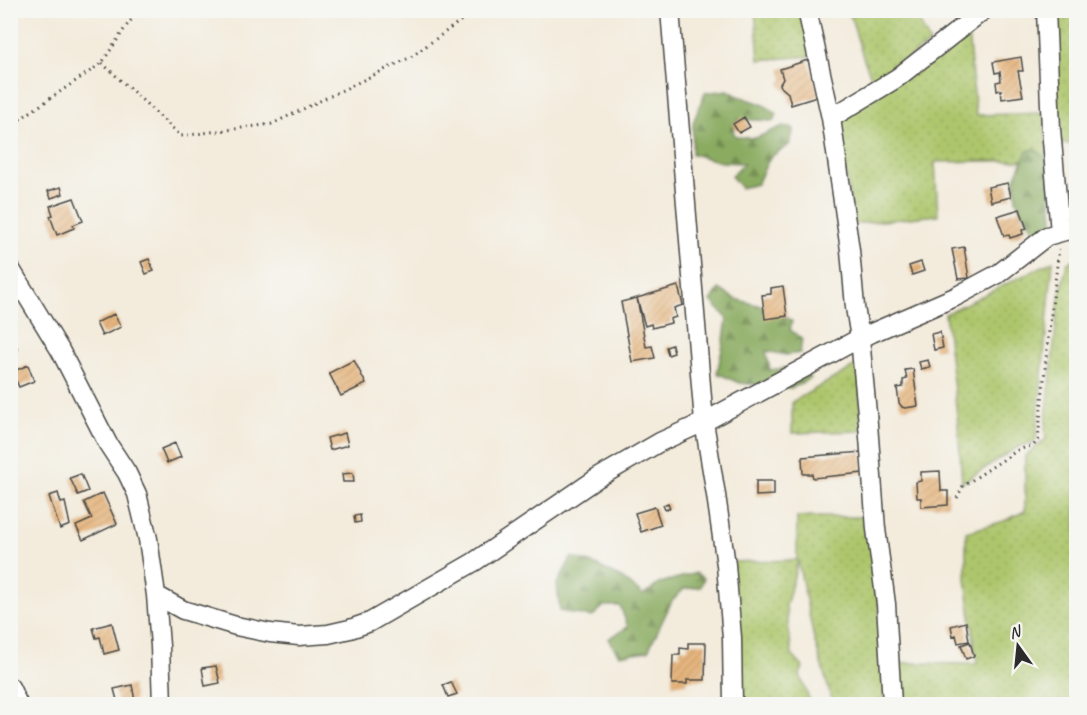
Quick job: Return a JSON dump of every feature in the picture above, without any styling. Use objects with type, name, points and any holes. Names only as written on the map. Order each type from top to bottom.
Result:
[{"type":"street","points":[[670,10],[704,422],[726,565],[732,638],[733,705]]},
{"type":"street","points":[[807,10],[831,118],[850,250],[876,529],[886,604],[892,705]]},
{"type":"street","points":[[831,118],[897,78],[984,10]]},
{"type":"street","points":[[156,595],[183,610],[236,626],[270,633],[299,636],[328,634],[350,629],[378,618],[474,562],[596,479],[660,442],[704,422],[860,338],[955,297],[998,274],[1047,236],[1069,230],[1052,129],[1046,10]]},
{"type":"street","points":[[10,268],[60,350],[108,444],[127,473],[137,494],[148,539],[156,595],[162,705]]},
{"type":"street","points":[[10,687],[18,705]]},
{"type":"path","points":[[10,126],[102,63],[139,10]]},
{"type":"path","points":[[102,63],[181,136],[272,124],[411,57],[463,20]]},
{"type":"path","points":[[957,498],[963,486],[1018,450],[1035,445],[1038,440],[1057,272],[1069,230]]},
{"type":"green space","points":[[755,11],[802,11],[812,56],[759,60]]},
{"type":"green space","points":[[849,11],[914,11],[930,43],[873,82]]},
{"type":"green space","points":[[1054,11],[1076,11],[1076,143],[1058,145]]},
{"type":"green space","points":[[968,32],[976,115],[1044,113],[1048,160],[935,162],[938,215],[854,224],[838,128],[841,119]]},
{"type":"green space","points":[[728,90],[764,105],[777,114],[774,121],[737,119],[733,132],[737,137],[756,138],[783,126],[794,129],[789,145],[770,157],[757,184],[741,188],[731,176],[744,163],[721,162],[692,154],[693,123],[705,93]]},
{"type":"green space","points":[[1035,149],[1048,160],[1054,232],[1037,236],[1016,200],[1015,179],[1027,151]]},
{"type":"green space","points":[[1076,258],[1076,704],[898,704],[897,663],[977,664],[966,579],[966,532],[1004,521],[1025,511],[1025,456],[1046,439],[1045,430],[1059,298],[1067,264]]},
{"type":"green space","points":[[1053,261],[1036,438],[1034,442],[1018,447],[962,483],[958,424],[945,314]]},
{"type":"green space","points":[[719,289],[735,299],[772,309],[792,321],[790,330],[802,338],[800,353],[786,355],[766,351],[770,370],[791,367],[811,378],[792,388],[739,383],[717,373],[727,318],[711,301]]},
{"type":"green space","points":[[859,364],[862,431],[792,433],[792,402]]},
{"type":"green space","points":[[797,517],[871,517],[886,692],[882,704],[833,704],[814,639],[798,561],[786,606],[792,655],[803,667],[800,675],[811,704],[740,704],[730,562],[797,560]]},
{"type":"green space","points":[[572,557],[596,565],[623,579],[643,595],[660,583],[696,573],[704,578],[700,587],[684,589],[672,601],[648,651],[619,655],[608,639],[628,627],[620,606],[604,606],[592,617],[560,611],[557,584]]},
{"type":"building","points":[[1021,57],[1023,71],[1018,71],[1023,96],[1002,99],[1001,90],[997,91],[996,82],[1001,81],[1000,72],[995,73],[993,62]]},
{"type":"building","points":[[808,60],[820,96],[791,105],[788,93],[780,84],[783,79],[780,69]]},
{"type":"building","points":[[744,117],[750,127],[739,133],[733,124]]},
{"type":"building","points":[[1008,183],[1011,197],[991,202],[988,187]]},
{"type":"building","points":[[61,187],[63,194],[51,198],[48,191]]},
{"type":"building","points":[[74,198],[83,221],[73,225],[74,228],[57,235],[50,216],[53,215],[50,206]]},
{"type":"building","points":[[1020,209],[1027,229],[1022,230],[1023,234],[1010,238],[1009,235],[1004,236],[997,216]]},
{"type":"building","points":[[964,247],[969,278],[958,279],[952,249]]},
{"type":"building","points":[[149,259],[154,271],[146,274],[141,262]]},
{"type":"building","points":[[921,262],[924,271],[912,275],[909,266]]},
{"type":"building","points":[[678,286],[683,305],[674,308],[676,317],[670,319],[671,323],[652,328],[651,324],[645,326],[637,298]]},
{"type":"building","points":[[783,286],[787,316],[765,319],[762,295],[771,294],[771,288]]},
{"type":"building","points":[[637,298],[646,347],[652,346],[655,358],[632,362],[621,302]]},
{"type":"building","points":[[114,314],[121,327],[102,336],[96,323]]},
{"type":"building","points":[[940,332],[943,348],[934,350],[931,334]]},
{"type":"building","points":[[13,342],[18,349],[10,353],[10,344]]},
{"type":"building","points":[[672,345],[674,353],[668,355],[666,347]]},
{"type":"building","points":[[354,360],[366,384],[341,396],[329,373]]},
{"type":"building","points":[[928,360],[930,367],[921,369],[919,362]]},
{"type":"building","points":[[28,365],[34,381],[19,387],[12,372]]},
{"type":"building","points":[[913,369],[918,406],[905,408],[899,403],[897,388],[903,387],[903,380],[907,379],[905,370]]},
{"type":"building","points":[[345,433],[348,445],[330,450],[327,438]]},
{"type":"building","points":[[175,443],[181,457],[167,463],[161,449]]},
{"type":"building","points":[[862,452],[863,473],[813,478],[812,474],[803,474],[802,457]]},
{"type":"building","points":[[940,471],[941,491],[948,491],[948,505],[921,507],[921,498],[917,498],[916,482],[921,481],[921,472]]},
{"type":"building","points":[[353,473],[354,482],[343,482],[342,474]]},
{"type":"building","points":[[81,474],[88,491],[78,495],[70,478]]},
{"type":"building","points":[[756,481],[774,481],[774,495],[756,496]]},
{"type":"building","points":[[58,493],[61,503],[65,502],[70,525],[60,529],[49,496]]},
{"type":"building","points":[[103,493],[117,524],[83,540],[76,526],[92,519],[84,502]]},
{"type":"building","points":[[668,503],[670,508],[665,510],[663,505]]},
{"type":"building","points":[[655,507],[661,525],[641,532],[635,513]]},
{"type":"building","points":[[360,515],[361,522],[355,523],[354,516]]},
{"type":"building","points":[[966,622],[969,641],[958,643],[956,635],[953,636],[951,626]]},
{"type":"building","points":[[112,623],[119,650],[104,654],[100,637],[96,638],[93,628]]},
{"type":"building","points":[[970,642],[974,656],[966,659],[961,645]]},
{"type":"building","points":[[688,643],[706,643],[705,680],[687,680],[687,684],[672,684],[673,655],[680,655],[680,648],[688,649]]},
{"type":"building","points":[[216,666],[220,683],[205,686],[202,668]]},
{"type":"building","points":[[451,682],[457,694],[448,697],[443,685]]},
{"type":"building","points":[[132,685],[135,701],[118,704],[114,689]]},
{"type":"building","points":[[108,700],[109,704],[99,704],[99,702]]}]
